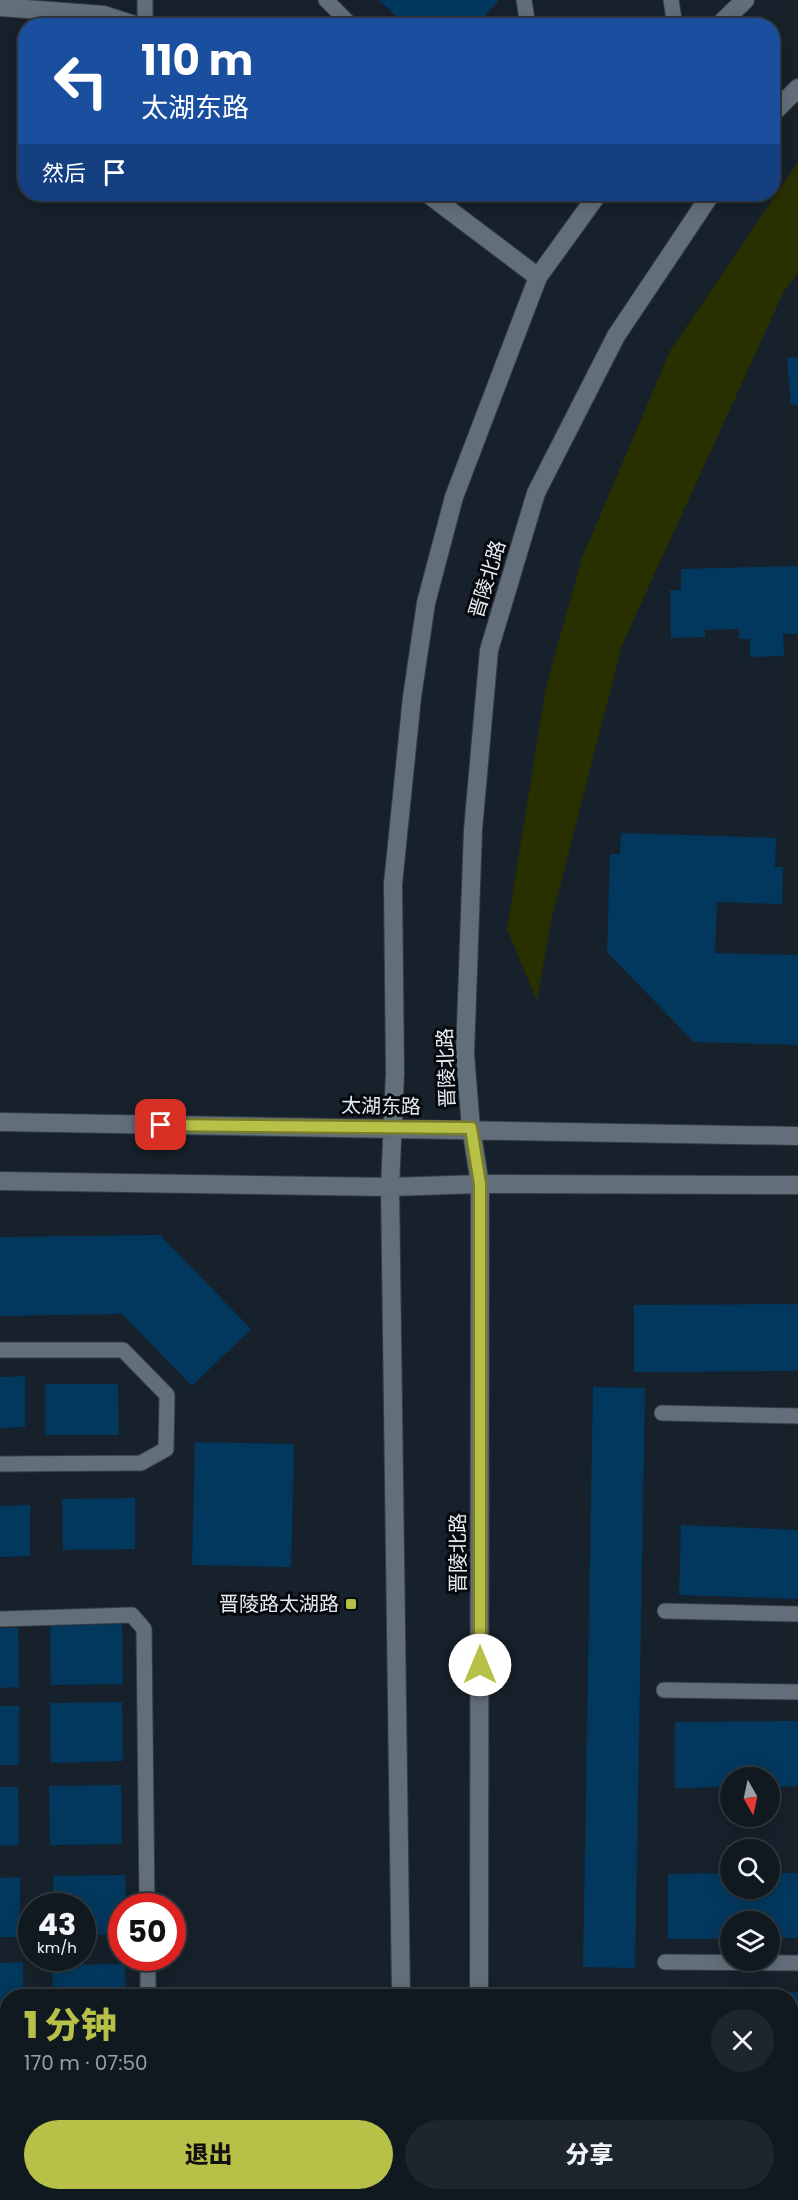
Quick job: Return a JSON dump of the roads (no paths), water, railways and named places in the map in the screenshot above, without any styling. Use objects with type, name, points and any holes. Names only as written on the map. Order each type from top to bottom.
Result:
[{"type":"main road","points":[[726,18],[745,0]]},
{"type":"main road","points":[[0,7],[52,5],[113,18]]},
{"type":"main road","points":[[780,106],[798,88]]},
{"type":"main road","points":[[437,201],[538,278]]},
{"type":"main road","points":[[401,1989],[390,1187],[395,1073],[393,884],[412,697],[426,603],[454,497],[538,278],[593,201]]},
{"type":"main road","name":"晋陵北路","points":[[479,1989],[480,1184],[471,1128],[465,1054],[473,830],[489,650],[536,493],[616,336],[706,201]]},
{"type":"main road","name":"太湖东路","points":[[0,1122],[393,1129],[471,1128],[501,1132],[798,1136]]},
{"type":"main road","points":[[0,1181],[390,1187],[480,1184],[798,1185]]},
{"type":"lane","points":[[145,0],[145,18]]},
{"type":"lane","points":[[326,0],[344,18]]},
{"type":"lane","points":[[524,0],[527,18]]},
{"type":"lane","points":[[671,0],[674,18]]},
{"type":"lane","points":[[0,1350],[123,1350],[167,1395],[166,1449],[141,1463],[0,1464]]},
{"type":"lane","points":[[662,1413],[798,1416]]},
{"type":"lane","points":[[665,1611],[798,1614]]},
{"type":"lane","points":[[0,1619],[132,1615],[144,1629],[147,1893]]},
{"type":"lane","points":[[664,1690],[798,1692]]},
{"type":"lane","points":[[665,1962],[798,1963]]},
{"type":"lane","points":[[148,1971],[148,1989]]},
{"type":"place","name":"晋陵路太湖路","points":[[351,1604]]}]
